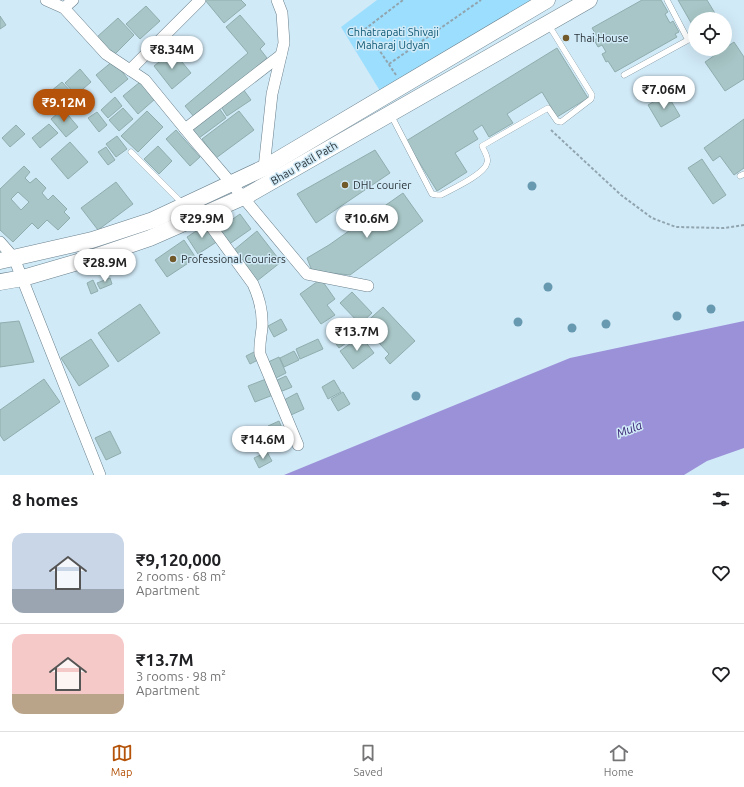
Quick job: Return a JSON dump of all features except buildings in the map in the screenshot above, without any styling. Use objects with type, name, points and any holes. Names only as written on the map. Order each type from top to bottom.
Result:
[{"type":"main road","name":"Bhau Patil Path","points":[[7,259],[92,240],[153,220],[264,168],[547,0]]},
{"type":"main road","name":"Bhau Patil Path","points":[[0,282],[23,278],[88,259],[150,238],[242,197],[585,1]]},
{"type":"street","points":[[46,0],[64,8],[106,54],[145,80],[307,274],[368,286]]},
{"type":"street","points":[[64,8],[73,0]]},
{"type":"street","points":[[130,70],[200,0]]},
{"type":"street","points":[[264,168],[272,94],[284,43],[282,13],[277,0]]},
{"type":"street","points":[[185,129],[281,55]]},
{"type":"street","points":[[202,214],[253,284],[256,291],[260,303],[262,325],[259,349],[260,354],[298,445]]},
{"type":"street","points":[[0,242],[7,259],[23,278],[100,475]]},
{"type":"lane","points":[[624,75],[688,40],[667,0]]},
{"type":"lane","points":[[391,113],[432,194],[441,195],[473,178],[485,169],[488,162],[482,146],[548,108],[557,121],[561,122],[591,99],[592,95],[548,23]]},
{"type":"lane","points":[[131,152],[184,205]]},
{"type":"path","points":[[403,0],[365,29],[389,64],[481,0]]},
{"type":"path","points":[[552,130],[621,195],[652,218],[676,227],[724,228],[744,225]]},
{"type":"green space","name":"Chhatrapati Shivaji Maharaj Udyan","points":[[377,0],[534,0],[380,91],[341,27]]},
{"type":"water","name":"Mula","points":[[744,321],[744,448],[707,461],[684,475],[284,475],[570,358]]},
{"type":"place","name":"Thai House","points":[[566,38]]},
{"type":"place","name":"DHL courier","points":[[345,185]]},
{"type":"place","name":"Professional Couriers","points":[[173,259]]}]
